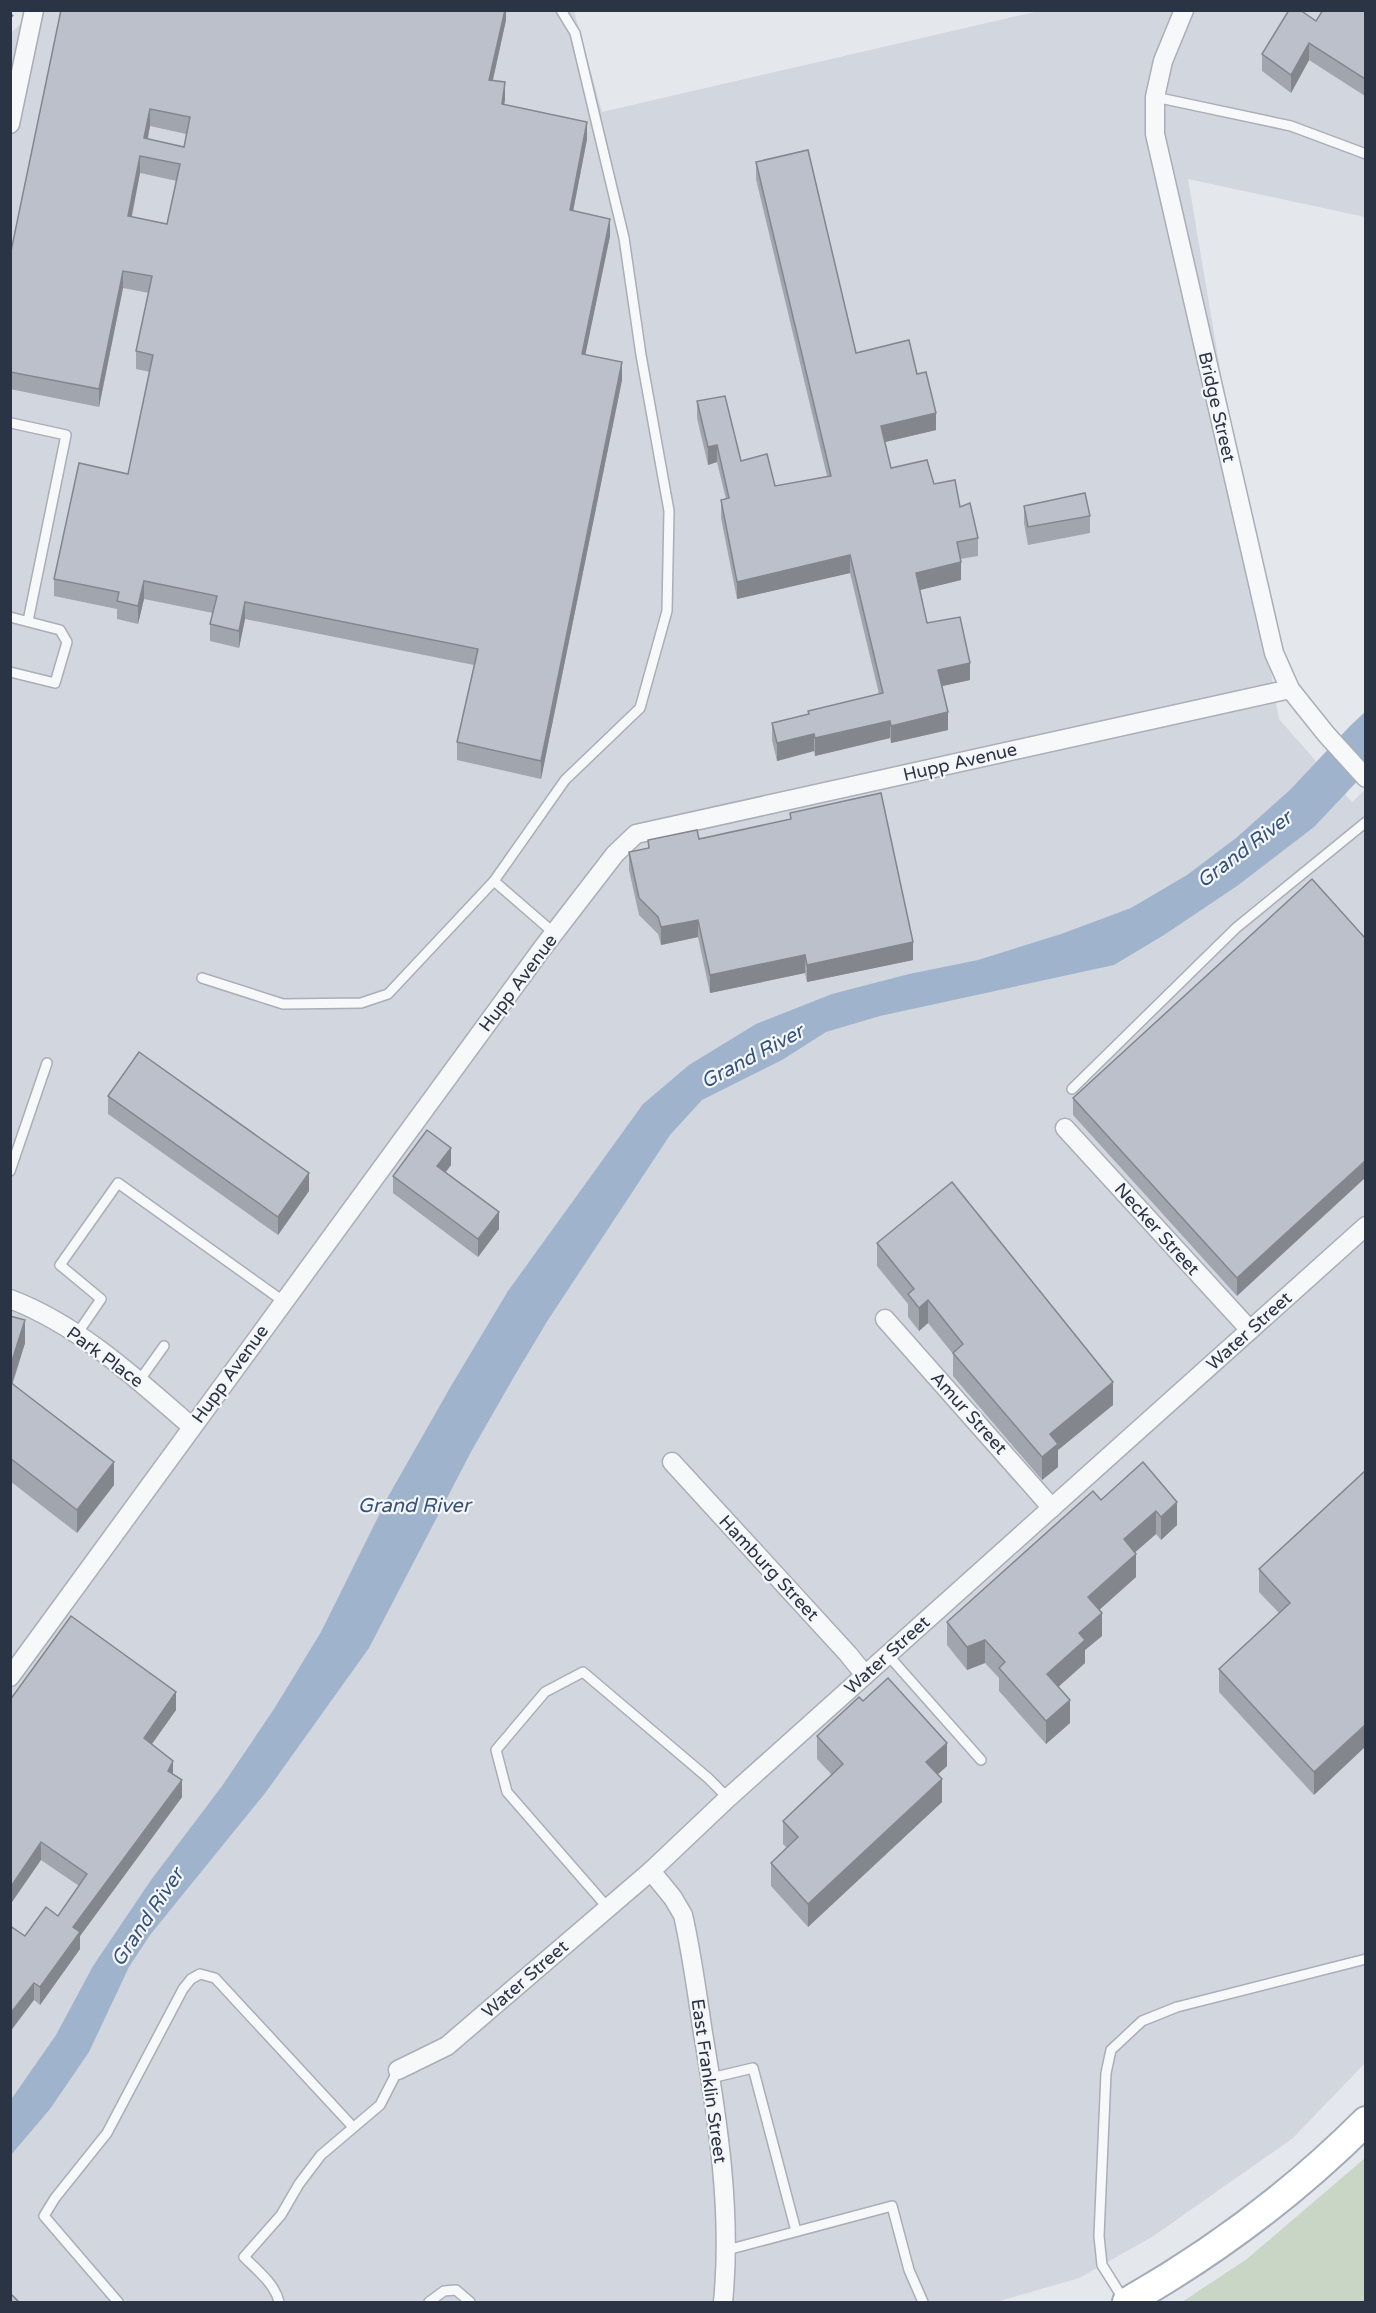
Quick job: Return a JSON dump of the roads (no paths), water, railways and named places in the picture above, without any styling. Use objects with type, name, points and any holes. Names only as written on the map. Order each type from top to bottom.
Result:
[{"type":"main road","points":[[1126,2302],[1191,2264],[1239,2231],[1305,2179],[1365,2121]]},
{"type":"street","points":[[10,124],[34,10]]},
{"type":"street","name":"Bridge Street","points":[[1184,10],[1163,61],[1155,98],[1155,134],[1274,653],[1290,689],[1365,778]]},
{"type":"street","name":"Hupp Avenue","points":[[10,1677],[554,933],[615,854],[636,834],[1290,689]]},
{"type":"street","name":"Necker Street","points":[[1065,1128],[1250,1330]]},
{"type":"street","name":"Water Street","points":[[398,2070],[447,2046],[651,1871],[887,1654],[1053,1508],[1365,1226]]},
{"type":"street","name":"Park Place","points":[[10,1299],[34,1308],[78,1334],[139,1381],[192,1427]]},
{"type":"street","name":"Amur Street","points":[[885,1319],[1053,1508]]},
{"type":"street","name":"Hamburg Street","points":[[672,1462],[849,1654],[865,1675]]},
{"type":"street","name":"East Franklin Street","points":[[651,1871],[673,1898],[683,1915],[711,2078],[721,2161],[727,2250],[723,2302]]},
{"type":"lane","points":[[201,978],[283,1004],[361,1003],[388,994],[494,880],[565,780],[640,708],[667,611],[669,512],[641,355],[624,238],[575,33],[561,10]]},
{"type":"lane","points":[[1155,98],[1291,126],[1365,154]]},
{"type":"lane","points":[[11,424],[66,435],[28,621]]},
{"type":"lane","points":[[10,617],[60,630],[67,642],[55,683],[10,672]]},
{"type":"lane","points":[[1072,1089],[1236,928],[1365,822]]},
{"type":"lane","points":[[494,880],[554,933]]},
{"type":"lane","points":[[10,1171],[47,1063]]},
{"type":"lane","points":[[78,1334],[101,1299],[60,1265],[118,1183],[283,1301]]},
{"type":"lane","points":[[139,1381],[164,1346]]},
{"type":"lane","points":[[887,1654],[981,1760]]},
{"type":"lane","points":[[608,1908],[507,1792],[496,1750],[544,1692],[583,1672],[708,1778],[728,1798]]},
{"type":"lane","points":[[1126,2302],[1102,2265],[1099,2236],[1106,2073],[1111,2050],[1142,2021],[1177,2007],[1365,1959]]},
{"type":"lane","points":[[118,2302],[44,2216],[55,2198],[107,2133],[183,1989],[191,1979],[200,1974],[215,1978],[353,2127]]},
{"type":"lane","points":[[711,2078],[753,2068],[795,2231]]},
{"type":"lane","points":[[279,2302],[278,2294],[269,2282],[244,2257],[281,2215],[299,2184],[321,2155],[380,2105],[398,2070]]},
{"type":"lane","points":[[727,2250],[892,2206],[909,2270],[923,2302]]},
{"type":"lane","points":[[429,2302],[444,2291],[456,2290],[470,2302]]},
{"type":"water","name":"Grand River","points":[[1365,712],[1365,773],[1314,827],[1237,886],[1114,965],[880,1016],[826,1032],[782,1060],[702,1100],[670,1135],[548,1320],[472,1450],[369,1648],[266,1792],[150,1935],[129,1967],[89,2052],[50,2109],[11,2155],[10,2101],[56,2035],[93,1966],[151,1880],[222,1786],[274,1709],[321,1632],[389,1495],[508,1291],[643,1104],[689,1065],[756,1024],[832,994],[909,974],[978,960],[1061,934],[1131,908],[1187,875],[1236,838],[1290,790]]},
{"type":"railway","points":[[10,16],[17,10]]}]
